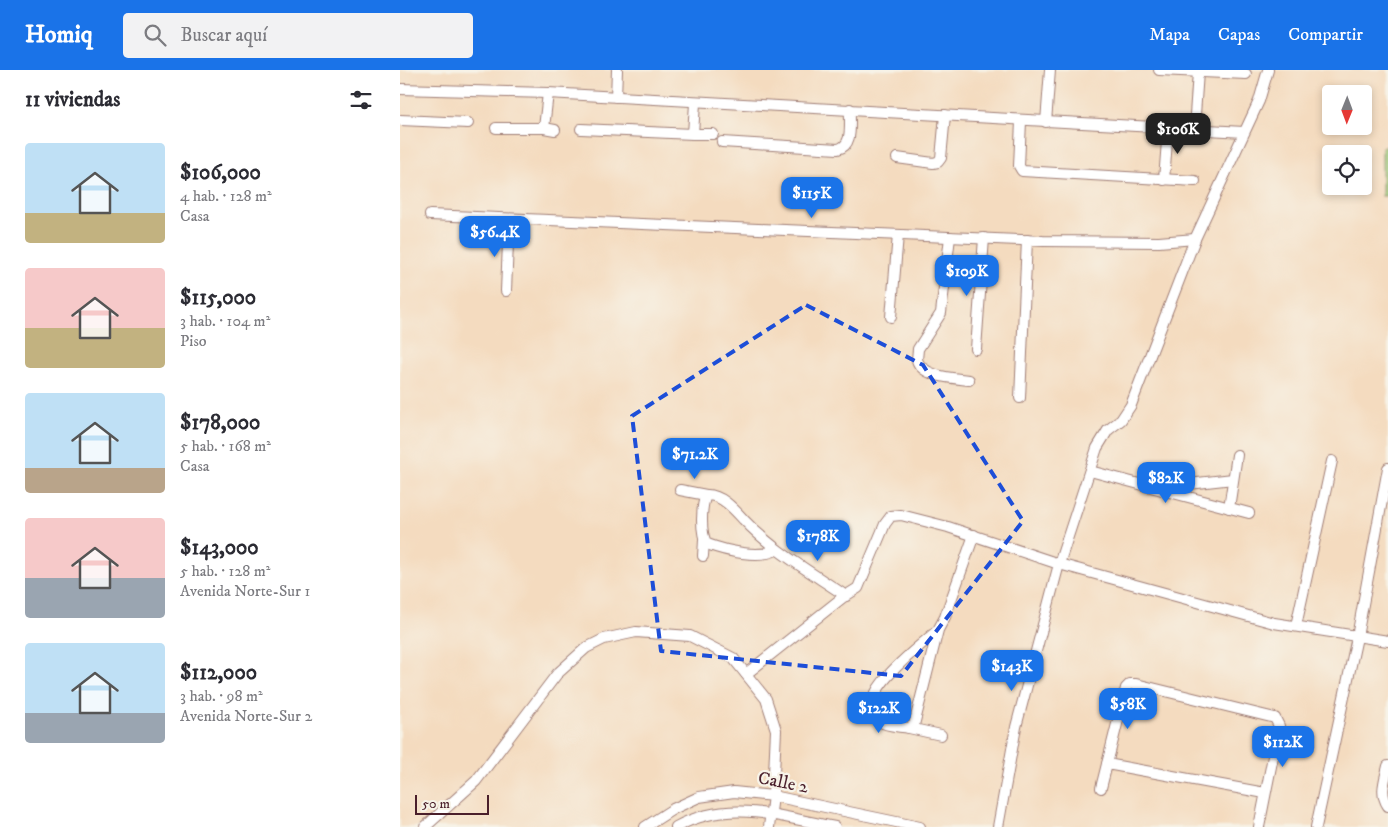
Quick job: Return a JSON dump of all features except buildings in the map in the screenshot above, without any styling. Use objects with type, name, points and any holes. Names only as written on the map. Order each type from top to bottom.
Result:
[{"type":"street","points":[[616,98],[618,70]]},
{"type":"street","points":[[1046,122],[1050,70]]},
{"type":"street","points":[[1159,70],[1246,74]]},
{"type":"street","points":[[998,827],[1016,727],[1059,564],[1097,448],[1108,430],[1121,420],[1131,405],[1195,239],[1259,101],[1268,70]]},
{"type":"street","points":[[1194,129],[1198,72]]},
{"type":"street","points":[[400,89],[548,93],[695,103],[850,109],[1021,121],[1244,132]]},
{"type":"street","points":[[496,128],[549,129],[548,93]]},
{"type":"street","points":[[693,134],[695,103]]},
{"type":"street","points":[[722,142],[838,149],[848,143],[850,109]]},
{"type":"street","points":[[897,158],[938,162],[941,158],[945,116]]},
{"type":"street","points":[[400,120],[468,123]]},
{"type":"street","points":[[1021,121],[1019,166],[1022,171],[1195,181]]},
{"type":"street","points":[[1164,180],[1168,128]]},
{"type":"street","points":[[581,129],[714,134]]},
{"type":"street","points":[[430,215],[1027,240],[1159,242],[1195,239]]},
{"type":"street","points":[[506,291],[509,219]]},
{"type":"street","points":[[891,317],[898,235]]},
{"type":"street","points":[[950,237],[942,312],[918,349],[917,360],[923,368],[937,374],[968,380]]},
{"type":"street","points":[[976,349],[984,238]]},
{"type":"street","points":[[1020,398],[1027,240]]},
{"type":"street","points":[[1229,508],[1237,455]]},
{"type":"street","points":[[1296,626],[1332,461]]},
{"type":"street","points":[[1316,827],[1357,637],[1388,468]]},
{"type":"street","points":[[1090,471],[1249,513]]},
{"type":"street","points":[[1155,488],[1233,479]]},
{"type":"street","points":[[680,490],[711,495],[727,503],[776,550],[846,596]]},
{"type":"street","points":[[703,556],[703,502],[706,495]]},
{"type":"street","points":[[746,674],[858,588],[885,524],[891,516],[901,515],[974,536],[1059,564],[1274,623],[1388,641]]},
{"type":"street","points":[[909,728],[914,725],[917,718],[938,630],[945,617],[974,536]]},
{"type":"street","points":[[704,540],[708,544],[737,551],[770,553],[776,550]]},
{"type":"street","points":[[938,630],[885,678],[875,692],[872,705],[873,714],[880,721],[941,735]]},
{"type":"street","points":[[425,827],[476,781],[556,674],[586,648],[604,640],[636,632],[690,636],[733,658],[766,699],[776,730],[772,814],[769,827]]},
{"type":"street","points":[[913,652],[924,653],[930,662]]},
{"type":"street","points":[[1101,788],[1126,688],[1130,684],[1275,718],[1280,726],[1259,827]]},
{"type":"street","points":[[1107,764],[1265,793]]},
{"type":"street","points":[[1388,766],[1382,792],[1383,799],[1388,806]]},
{"type":"street","name":"Calle 2","points":[[645,827],[673,809],[707,795],[734,792],[773,796],[920,827]]},
{"type":"street","points":[[676,827],[712,812],[733,811],[772,814],[835,827]]},
{"type":"highlighted area","points":[[806,305],[923,365],[1023,521],[901,676],[661,651],[632,416]]},
{"type":"green space","points":[[1382,147],[1388,147],[1388,196],[1382,196]]}]
